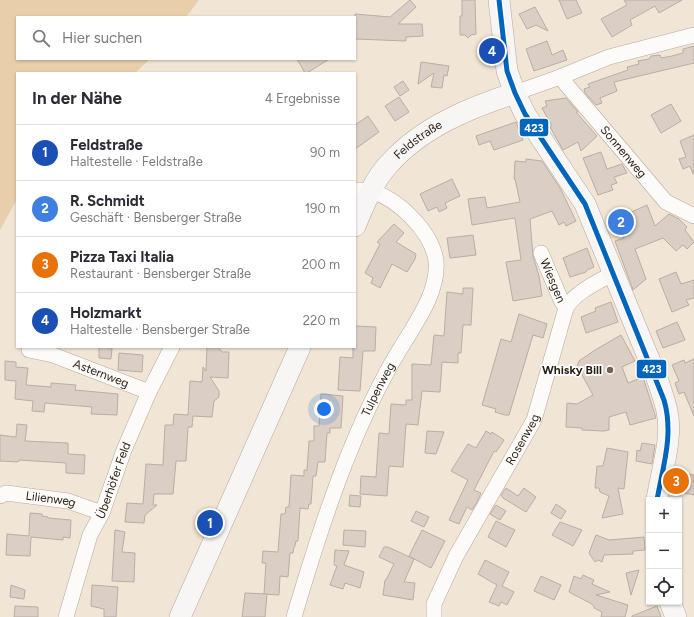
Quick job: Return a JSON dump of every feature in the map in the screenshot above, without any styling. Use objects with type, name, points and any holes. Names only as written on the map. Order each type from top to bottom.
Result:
[{"type":"main road","points":[[499,0],[507,71],[515,93],[525,114],[585,204],[658,381],[667,411],[668,440],[658,497]]},
{"type":"main road","name":"Feldstraße","points":[[356,222],[363,191],[411,143],[429,130],[485,103],[515,93]]},
{"type":"main road","points":[[180,617],[300,348]]},
{"type":"main road","points":[[671,605],[676,617]]},
{"type":"street","points":[[515,93],[560,77],[608,56],[694,35]]},
{"type":"street","name":"Sonnenweg","points":[[560,77],[666,202],[694,216]]},
{"type":"street","name":"Tulpenweg","points":[[294,617],[302,587],[351,451],[390,366],[426,305],[434,281],[436,262],[431,243],[418,224],[395,203],[363,191]]},
{"type":"street","name":"Wiesgen","points":[[541,252],[561,300],[566,308]]},
{"type":"street","name":"Rosenweg","points":[[434,617],[434,604],[456,556],[534,420],[566,308],[570,301],[576,296],[614,273]]},
{"type":"street","name":"Überhöfer Feld","points":[[66,617],[90,535],[102,513],[124,450],[148,392],[171,348]]},
{"type":"street","name":"Asternweg","points":[[29,350],[53,355],[148,392]]},
{"type":"street","name":"Lilienweg","points":[[0,496],[6,493],[24,494],[68,501],[102,513]]},
{"type":"shaded area","points":[[0,0],[199,0],[187,16],[16,16],[16,60],[149,60],[136,72],[16,72],[16,201],[0,230]]},
{"type":"building","points":[[410,0],[416,7],[398,24],[422,24],[423,36],[406,37],[406,41],[356,39],[355,14],[390,17]]},
{"type":"building","points":[[462,0],[475,0],[476,34],[471,35],[468,38],[465,35],[460,35]]},
{"type":"building","points":[[559,0],[576,0],[582,13],[567,19]]},
{"type":"building","points":[[624,0],[682,0],[659,13],[655,6],[630,20],[632,25],[612,37],[601,19],[627,5]]},
{"type":"building","points":[[535,7],[548,31],[536,25],[527,29],[519,14]]},
{"type":"building","points":[[547,41],[552,55],[563,50],[567,60],[534,71],[526,49]]},
{"type":"building","points":[[694,46],[694,63],[614,82],[617,91],[600,98],[602,103],[596,105],[585,93],[584,89],[590,87],[588,84],[628,70],[627,67],[639,64],[638,61],[649,59],[651,56],[660,55],[661,58],[672,56],[683,53],[683,49]]},
{"type":"building","points":[[298,60],[327,60],[309,72],[304,72]]},
{"type":"building","points":[[421,62],[449,66],[447,76],[444,75],[442,88],[431,87],[434,73],[418,84]]},
{"type":"building","points":[[403,81],[409,90],[400,96],[394,87]]},
{"type":"building","points":[[399,97],[409,112],[395,121],[385,106]]},
{"type":"building","points":[[566,98],[597,136],[581,151],[578,142],[563,150],[550,127],[552,126],[542,108],[547,106],[545,101]]},
{"type":"building","points":[[671,104],[681,121],[661,133],[651,115]]},
{"type":"building","points":[[368,116],[379,132],[356,148],[356,124]]},
{"type":"building","points":[[516,122],[523,140],[494,150],[490,141],[479,145],[476,136]]},
{"type":"building","points":[[694,135],[693,174],[690,166],[683,169],[679,159],[686,157],[680,141]]},
{"type":"building","points":[[601,152],[607,169],[622,164],[627,173],[614,177],[617,183],[611,185],[613,190],[598,195],[583,158]]},
{"type":"building","points":[[526,159],[542,161],[560,188],[576,221],[566,226],[564,222],[559,225],[552,211],[530,219],[533,256],[539,276],[542,296],[513,301],[506,262],[521,260],[515,218],[472,225],[468,199],[485,197],[487,208],[520,202],[514,179],[515,161],[526,162]]},
{"type":"building","points":[[452,179],[460,196],[445,203],[447,208],[439,212],[437,207],[428,211],[420,194]]},
{"type":"building","points":[[647,205],[655,226],[669,214],[679,219],[687,227],[685,230],[694,242],[687,249],[683,245],[676,251],[663,238],[635,249],[646,279],[633,290],[615,241],[624,238],[616,219]]},
{"type":"building","points":[[394,224],[404,233],[396,242],[416,254],[415,259],[407,272],[392,264],[380,288],[371,283],[373,278],[365,273],[380,244],[377,242]]},
{"type":"building","points":[[473,235],[476,255],[450,258],[447,238]]},
{"type":"building","points":[[587,248],[594,267],[586,272],[570,277],[563,258]]},
{"type":"building","points":[[676,272],[681,284],[694,280],[694,298],[686,300],[689,305],[672,312],[659,279]]},
{"type":"building","points":[[463,288],[473,288],[471,325],[463,325],[461,353],[458,353],[458,363],[442,362],[440,392],[422,391],[418,425],[406,424],[403,467],[389,466],[387,496],[360,494],[361,476],[376,477],[379,433],[389,434],[391,404],[406,405],[406,400],[412,400],[412,364],[431,365],[434,335],[444,336],[447,292],[463,294]]},
{"type":"building","points":[[611,302],[618,322],[586,333],[581,317],[596,311],[595,308]]},
{"type":"building","points":[[519,314],[547,324],[543,338],[533,335],[509,415],[505,415],[495,412],[496,409],[482,405],[501,339],[511,342]]},
{"type":"building","points":[[677,322],[685,340],[663,348],[656,331]]},
{"type":"building","points":[[356,326],[376,327],[375,351],[363,351],[360,391],[338,390],[340,357],[353,358],[353,348],[356,348]]},
{"type":"building","points":[[621,335],[635,361],[622,367],[628,383],[643,377],[656,418],[630,425],[626,412],[609,417],[609,430],[582,430],[582,428],[566,427],[567,403],[577,404],[593,395],[577,366],[579,361]]},
{"type":"building","points":[[99,348],[112,348],[111,359],[99,358]]},
{"type":"building","points":[[207,348],[219,348],[222,352],[229,352],[228,378],[210,377],[219,391],[219,397],[214,401],[212,417],[193,416],[192,427],[188,427],[186,461],[176,461],[173,494],[154,494],[153,505],[157,505],[145,515],[144,523],[125,522],[127,503],[143,504],[146,464],[163,465],[165,425],[173,425],[174,414],[188,415],[190,381],[202,382],[203,367],[206,371]]},
{"type":"building","points":[[119,353],[143,355],[142,372],[118,370]]},
{"type":"building","points":[[694,359],[694,416],[684,392],[679,394],[675,383],[679,381],[672,365],[684,360],[685,363]]},
{"type":"building","points":[[5,361],[16,362],[16,367],[28,368],[26,385],[51,387],[51,383],[76,385],[75,390],[118,394],[117,415],[91,414],[92,407],[45,403],[44,412],[32,411],[33,401],[15,399],[16,381],[5,380]]},
{"type":"building","points":[[321,394],[343,396],[341,428],[330,428],[330,433],[327,433],[325,462],[318,462],[316,476],[313,476],[311,504],[309,504],[308,509],[300,508],[298,541],[296,541],[293,553],[290,553],[288,577],[280,576],[279,595],[264,594],[266,563],[262,563],[263,551],[278,552],[281,514],[285,514],[286,507],[289,507],[291,475],[304,476],[304,470],[307,470],[309,441],[314,441],[314,426],[319,426]]},
{"type":"building","points":[[17,424],[27,425],[25,441],[68,443],[68,454],[85,455],[84,474],[66,473],[66,463],[19,460],[18,462],[0,461],[0,435],[16,437]]},
{"type":"building","points":[[427,431],[444,432],[436,454],[425,453]]},
{"type":"building","points":[[486,431],[491,434],[492,432],[504,440],[496,452],[494,451],[474,490],[481,493],[477,502],[472,510],[467,507],[459,524],[449,520],[468,480],[451,471],[468,444],[476,448]]},
{"type":"building","points":[[642,443],[655,445],[652,464],[636,461],[637,450],[640,451]]},
{"type":"building","points":[[607,448],[628,452],[624,489],[618,488],[623,514],[602,518],[609,496],[600,492],[599,488],[595,488],[597,466],[603,466]]},
{"type":"building","points":[[675,471],[694,475],[694,495],[671,490]]},
{"type":"building","points":[[506,488],[518,496],[524,488],[536,497],[526,512],[503,498],[501,495]]},
{"type":"building","points":[[350,495],[361,496],[360,507],[349,506]]},
{"type":"building","points":[[556,504],[566,511],[561,519],[551,513]]},
{"type":"building","points":[[496,505],[506,511],[500,520],[490,514]]},
{"type":"building","points":[[416,511],[429,517],[424,527],[411,521]]},
{"type":"building","points":[[30,513],[42,514],[42,516],[48,518],[71,520],[70,538],[63,537],[63,540],[31,537],[30,556],[6,555],[7,534],[29,536]]},
{"type":"building","points":[[496,521],[515,530],[506,547],[488,537]]},
{"type":"building","points":[[560,522],[582,530],[573,546],[552,535]]},
{"type":"building","points":[[115,530],[125,532],[122,552],[135,553],[134,582],[112,581]]},
{"type":"building","points":[[344,530],[366,531],[365,547],[343,545]]},
{"type":"building","points":[[422,530],[445,541],[431,568],[409,556]]},
{"type":"building","points":[[596,535],[609,540],[644,537],[645,550],[633,551],[633,554],[604,555],[602,562],[598,560],[595,562],[589,553]]},
{"type":"building","points":[[384,547],[388,547],[414,559],[404,582],[415,583],[413,600],[383,595],[385,580],[394,564],[379,557]]},
{"type":"building","points":[[335,550],[349,551],[344,565],[364,572],[360,588],[345,583],[343,589],[330,585],[337,566],[334,565]]},
{"type":"building","points":[[485,560],[509,572],[502,586],[514,592],[507,605],[501,602],[499,606],[489,602],[497,585],[478,574]]},
{"type":"building","points":[[639,570],[631,595],[626,573]]},
{"type":"building","points":[[583,575],[594,580],[592,584],[610,592],[596,595],[628,605],[625,617],[601,617],[602,612],[594,608],[594,606],[590,603],[569,592],[574,576],[581,579]]},
{"type":"building","points":[[541,576],[561,585],[554,600],[534,591]]},
{"type":"building","points":[[11,585],[25,590],[24,599],[10,597]]},
{"type":"building","points":[[92,585],[118,587],[116,617],[104,617],[104,609],[91,606]]},
{"type":"building","points":[[245,593],[267,594],[265,617],[242,617]]},
{"type":"building","points":[[15,606],[38,607],[38,617],[14,617]]},
{"type":"building","points":[[657,606],[661,617],[632,617],[632,616]]},
{"type":"transit line","name":"423","points":[[499,0],[507,71],[515,93],[525,114],[585,204],[664,400],[667,413],[668,438],[658,497]]},
{"type":"place","name":"Holzmarkt","points":[[492,51]]},
{"type":"place","name":"R. Schmidt","points":[[621,222]]},
{"type":"place","name":"Whisky Bill","points":[[610,370]]},
{"type":"place","name":"Pizza Taxi Italia","points":[[676,481]]},
{"type":"place","name":"Feldstraße","points":[[210,523]]}]
